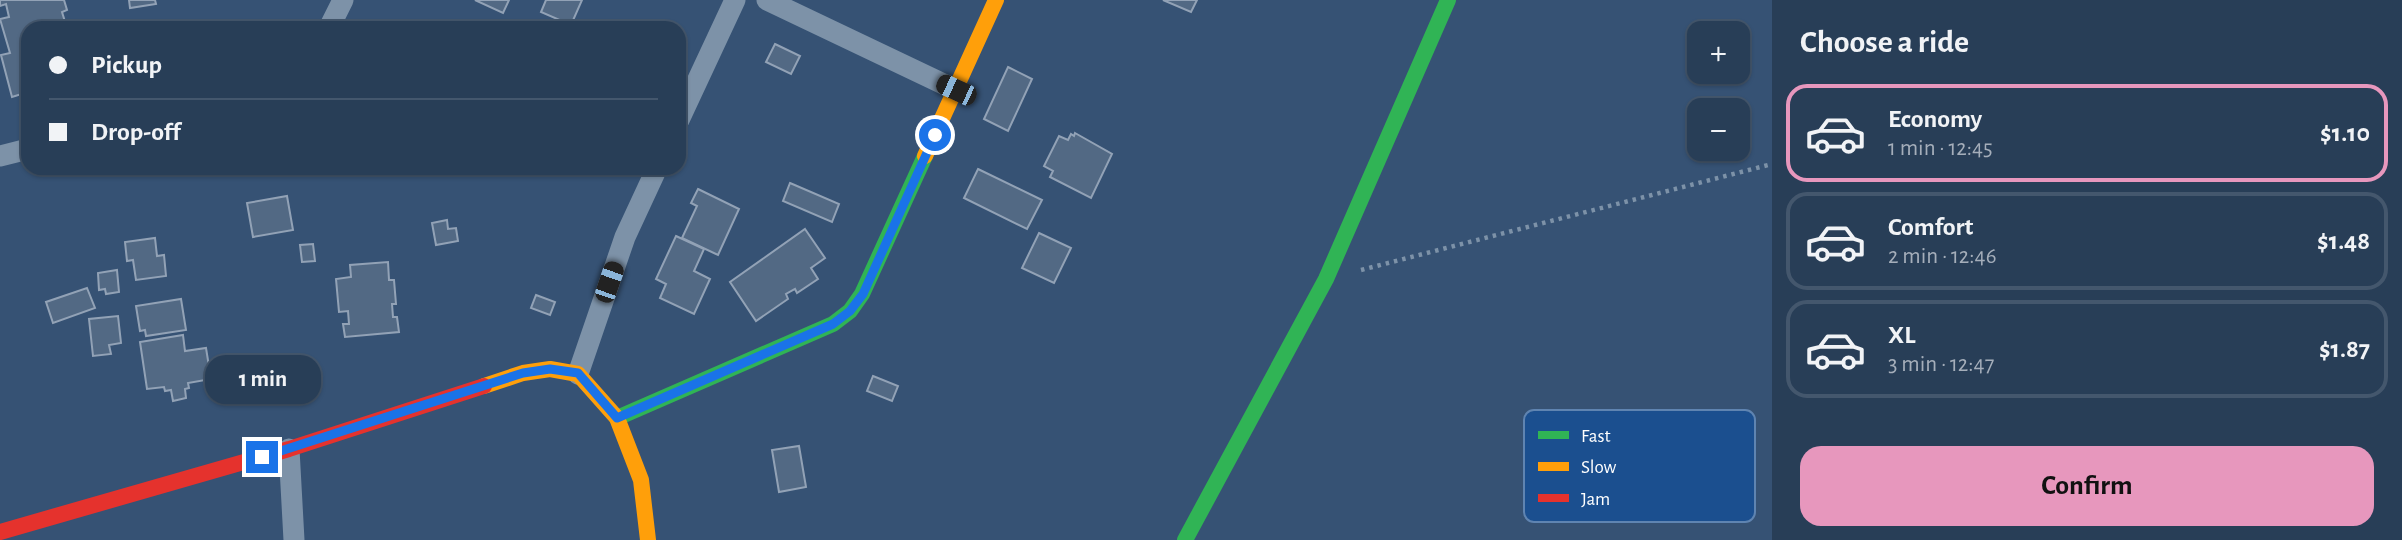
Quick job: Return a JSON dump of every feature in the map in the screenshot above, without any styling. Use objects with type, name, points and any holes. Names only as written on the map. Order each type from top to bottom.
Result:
[{"type":"street","points":[[332,21],[343,0]]},
{"type":"street","points":[[686,105],[735,0]]},
{"type":"street","points":[[766,0],[956,90]]},
{"type":"street","points":[[617,418],[833,324],[850,311],[863,294],[996,0]]},
{"type":"street","points":[[1185,540],[1326,279],[1448,0]]},
{"type":"street","points":[[0,156],[21,151]]},
{"type":"street","points":[[578,373],[625,237],[654,175]]},
{"type":"street","points":[[0,532],[289,449],[523,373],[550,369],[578,373],[617,418],[641,480],[648,540]]},
{"type":"street","points":[[289,449],[294,540]]},
{"type":"path","points":[[1326,279],[1772,164]]},
{"type":"building","points":[[0,0],[64,0],[67,10],[62,12],[65,21],[21,21],[21,94],[12,97],[1,55],[10,53],[0,19],[9,17],[6,4],[0,6]]},
{"type":"building","points":[[129,0],[155,0],[156,4],[130,8]]},
{"type":"building","points":[[475,0],[509,0],[503,13]]},
{"type":"building","points":[[546,0],[582,0],[573,21],[562,21],[541,12]]},
{"type":"building","points":[[1163,0],[1197,0],[1191,12]]},
{"type":"building","points":[[775,44],[800,56],[791,74],[766,62]]},
{"type":"building","points":[[1008,67],[1032,79],[1008,131],[984,119]]},
{"type":"building","points":[[1075,133],[1112,154],[1091,198],[1050,177],[1053,171],[1044,166],[1059,136],[1068,140],[1071,134],[1074,136]]},
{"type":"building","points":[[978,169],[1042,200],[1027,229],[964,198]]},
{"type":"building","points":[[790,183],[839,204],[832,222],[783,201]]},
{"type":"building","points":[[698,189],[739,209],[718,255],[682,238],[697,206],[691,203]]},
{"type":"building","points":[[287,196],[293,230],[253,237],[247,203]]},
{"type":"building","points":[[447,220],[448,229],[456,228],[458,241],[436,245],[432,223]]},
{"type":"building","points":[[805,229],[825,258],[811,268],[818,279],[797,293],[795,289],[786,294],[788,299],[756,321],[730,282]]},
{"type":"building","points":[[1039,233],[1071,248],[1054,283],[1022,268]]},
{"type":"building","points":[[676,236],[704,249],[694,271],[710,279],[694,314],[660,298],[666,284],[656,279]]},
{"type":"building","points":[[155,238],[157,256],[164,255],[166,276],[136,280],[133,260],[127,261],[125,242]]},
{"type":"building","points":[[313,244],[315,261],[302,262],[300,245]]},
{"type":"building","points":[[388,262],[389,280],[394,280],[396,304],[392,304],[393,317],[397,317],[399,332],[345,337],[343,324],[349,324],[348,311],[339,312],[336,279],[351,277],[350,265]]},
{"type":"building","points":[[117,270],[119,292],[106,294],[105,289],[99,290],[98,273]]},
{"type":"building","points":[[87,288],[95,308],[53,323],[46,302]]},
{"type":"building","points":[[536,295],[555,302],[550,315],[531,308]]},
{"type":"building","points":[[181,299],[186,330],[146,336],[145,330],[140,331],[136,306]]},
{"type":"building","points":[[118,316],[121,343],[109,345],[111,354],[93,356],[89,319]]},
{"type":"building","points":[[183,335],[185,351],[206,348],[211,379],[188,383],[189,388],[185,389],[186,398],[173,401],[171,390],[165,391],[164,387],[147,389],[140,342]]},
{"type":"building","points":[[873,376],[898,386],[892,401],[867,391]]},
{"type":"building","points":[[799,446],[806,487],[779,492],[772,450]]},
{"type":"traffic: fast","points":[[1185,540],[1326,279],[1448,0]]},
{"type":"traffic: fast","points":[[617,418],[833,324],[850,311],[862,294],[925,156]]},
{"type":"traffic: slow","points":[[925,156],[996,0]]},
{"type":"traffic: slow","points":[[484,386],[523,373],[550,369],[578,374],[617,418],[641,480],[648,540]]},
{"type":"traffic: jam","points":[[0,532],[289,449],[484,386]]},
{"type":"route","points":[[262,457],[523,373],[550,369],[578,373],[617,418],[833,324],[850,311],[863,294],[935,135]]}]
